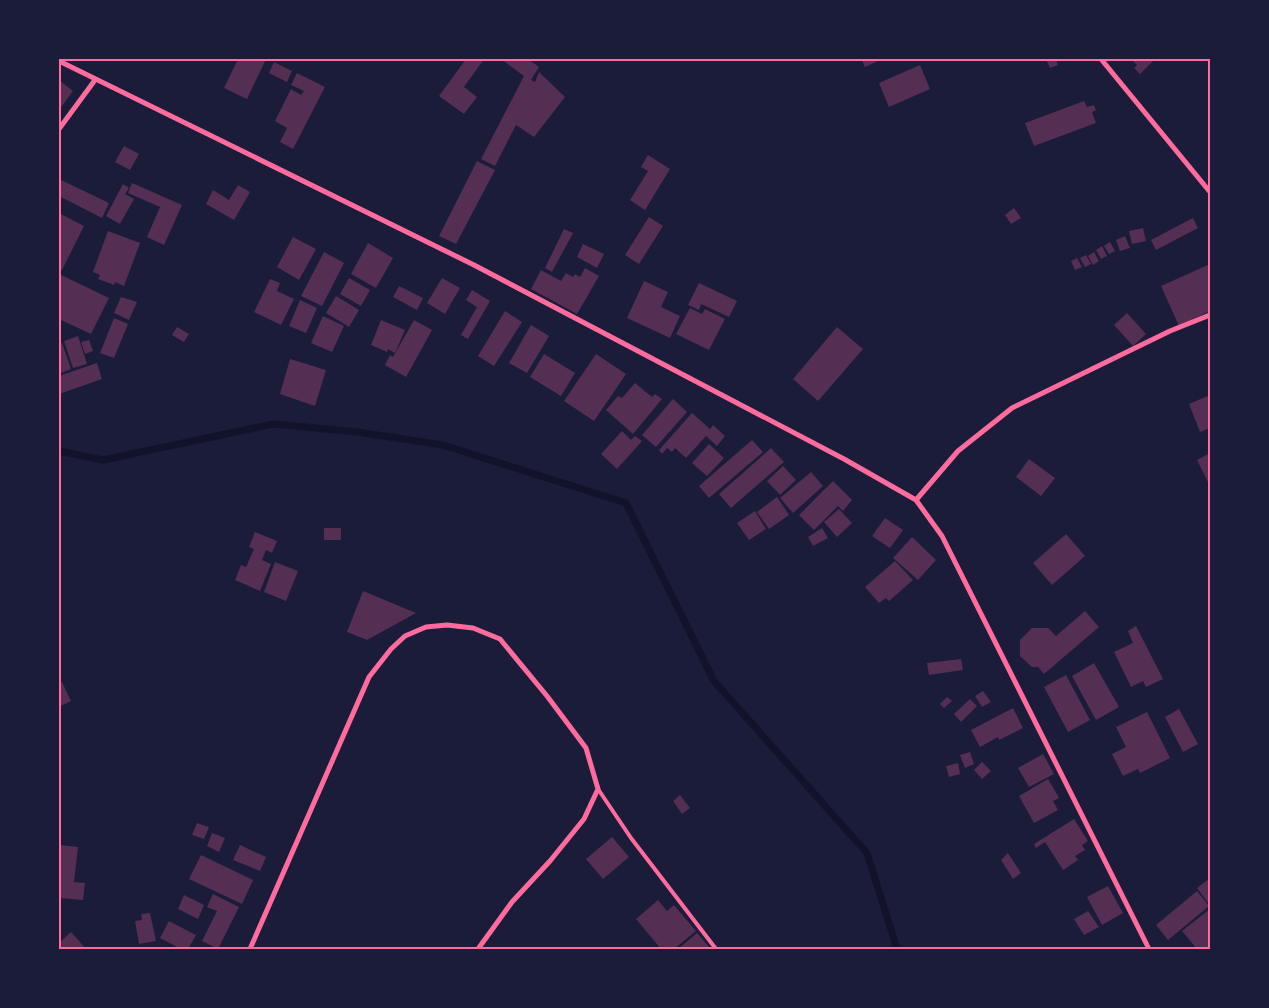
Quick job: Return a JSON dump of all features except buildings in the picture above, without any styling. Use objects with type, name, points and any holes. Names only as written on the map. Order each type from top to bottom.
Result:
[{"type":"street","points":[[1101,59],[1210,192]]},
{"type":"street","points":[[59,60],[95,80],[474,265],[844,459],[916,500],[942,536],[1150,949]]},
{"type":"street","points":[[59,129],[95,80]]},
{"type":"street","points":[[916,500],[958,451],[1012,408],[1170,331],[1210,315]]},
{"type":"street","points":[[250,949],[369,677],[405,636],[426,627],[448,625],[473,628],[500,639],[547,696],[586,748],[598,789],[584,819],[550,861],[512,902],[478,949]]},
{"type":"lane","points":[[598,789],[631,838],[716,949]]},
{"type":"waterway","points":[[59,451],[103,460],[273,424],[357,432],[443,445],[626,503],[714,681],[867,853],[897,949]]}]
